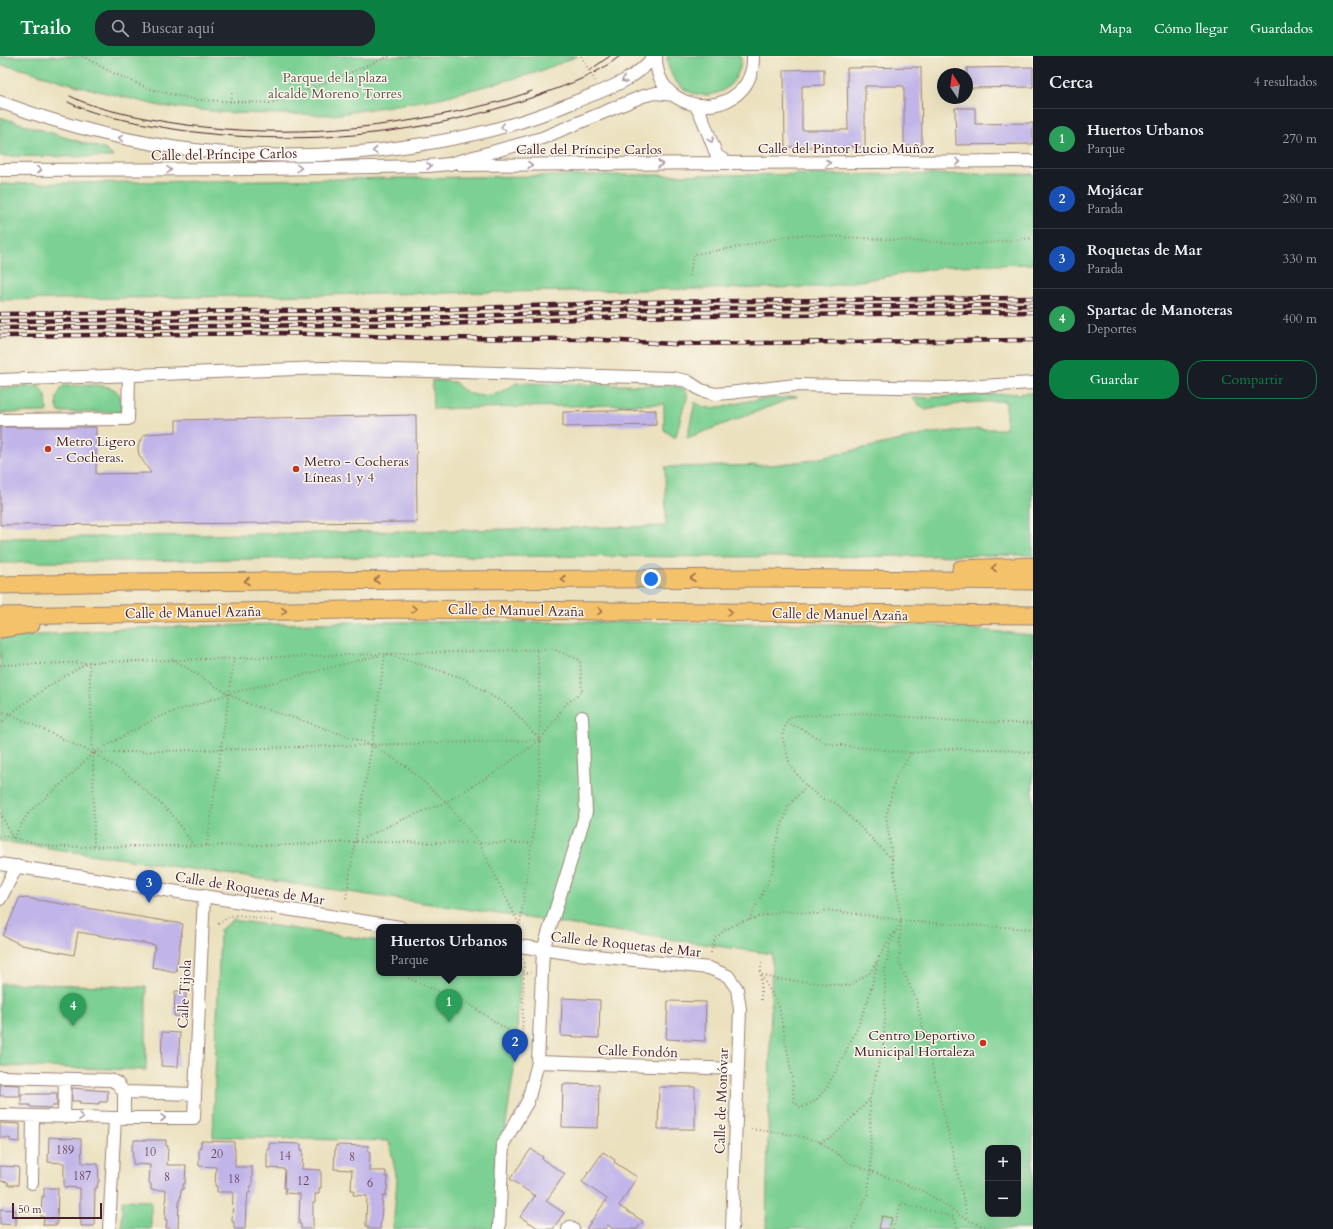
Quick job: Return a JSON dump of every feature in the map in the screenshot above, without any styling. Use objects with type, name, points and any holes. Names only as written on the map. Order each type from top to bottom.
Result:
[{"type":"highway","points":[[760,578],[1033,566]]},
{"type":"highway","points":[[0,574],[128,582]]},
{"type":"highway","name":"Calle de Manuel Azaña","points":[[0,585],[128,582],[760,578],[1033,581]]},
{"type":"highway","name":"Calle de Manuel Azaña","points":[[0,616],[404,609],[1033,615]]},
{"type":"highway","points":[[0,629],[87,614]]},
{"type":"highway","points":[[994,615],[1033,623]]},
{"type":"street","name":"Calle del Príncipe Carlos","points":[[0,102],[67,125],[138,142],[205,152],[246,156],[306,156],[382,151],[449,140],[505,128],[610,88],[634,75],[648,64],[655,56]]},
{"type":"street","points":[[655,56],[658,71],[662,80],[674,95],[695,105],[714,105],[723,103],[739,92],[749,77],[752,68],[753,56]]},
{"type":"street","name":"Calle del Príncipe Carlos","points":[[449,164],[542,138],[643,96],[656,93],[674,95]]},
{"type":"street","points":[[695,105],[703,119],[717,156],[729,164]]},
{"type":"street","name":"Calle del Pintor Lucio Muñoz","points":[[729,164],[1033,161]]},
{"type":"street","name":"Calle del Príncipe Carlos","points":[[0,170],[271,169],[429,166],[449,164],[729,164]]},
{"type":"street","points":[[0,380],[323,368],[672,378],[687,381],[707,392],[722,394],[795,384],[948,388],[1033,383]]},
{"type":"street","points":[[0,420],[128,419],[129,375]]},
{"type":"street","points":[[499,1229],[504,1144],[528,1101],[538,1062],[543,950],[586,812],[582,717]]},
{"type":"street","name":"Calle de Roquetas de Mar","points":[[0,864],[382,924]]},
{"type":"street","points":[[0,900],[17,866]]},
{"type":"street","name":"Calle Tijola","points":[[119,1118],[194,1118],[204,895]]},
{"type":"street","name":"Calle de Roquetas de Mar","points":[[522,951],[543,950],[709,968],[728,976]]},
{"type":"street","name":"Calle de Monóvar","points":[[728,976],[737,989],[740,1009],[732,1229]]},
{"type":"street","name":"Calle Fondón","points":[[538,1062],[737,1069]]},
{"type":"street","points":[[0,1077],[111,1080],[117,1083],[124,1092],[119,1118],[109,1229]]},
{"type":"street","points":[[64,1116],[65,1079]]},
{"type":"street","points":[[124,1092],[195,1094]]},
{"type":"street","points":[[0,1115],[119,1118]]},
{"type":"street","points":[[32,1183],[33,1116]]},
{"type":"street","points":[[568,1229],[570,1226],[573,1229]]},
{"type":"path","points":[[82,56],[111,72],[150,89],[198,100],[271,103],[305,91],[390,56]]},
{"type":"path","points":[[582,56],[595,81],[605,76],[610,88]]},
{"type":"path","points":[[230,102],[232,90]]},
{"type":"path","points":[[689,276],[694,254],[739,247],[787,236],[803,235],[976,244],[1033,238]]},
{"type":"path","points":[[0,665],[553,648],[580,660],[582,692],[566,704],[540,740],[496,772],[446,802],[400,820],[355,842]]},
{"type":"path","points":[[520,924],[539,793],[540,740],[537,649]]},
{"type":"path","points":[[346,898],[372,745],[385,654]]},
{"type":"path","points":[[13,838],[29,812],[66,780],[93,753],[158,716],[228,694],[385,654],[463,678],[510,707],[540,740]]},
{"type":"path","points":[[207,844],[234,658]]},
{"type":"path","points":[[173,660],[228,694],[249,704],[301,720],[372,745],[407,767],[446,802],[479,843],[520,924]]},
{"type":"path","points":[[0,724],[10,714],[55,682],[89,662]]},
{"type":"path","points":[[89,662],[93,753],[94,846]]},
{"type":"path","points":[[0,711],[10,714],[93,753],[127,774],[172,814],[193,845]]},
{"type":"path","points":[[893,859],[836,803],[823,799],[806,786],[790,764],[782,736],[786,723],[792,716],[860,714],[957,721],[1033,724]]},
{"type":"path","points":[[786,723],[800,728],[829,744],[911,753],[949,749],[998,750],[1033,753]]},
{"type":"path","points":[[93,753],[540,740]]},
{"type":"path","points":[[911,753],[896,777],[886,816],[901,920],[899,962],[916,1000],[968,1220]]},
{"type":"path","points":[[749,920],[774,867],[775,846],[788,807],[806,786]]},
{"type":"path","points":[[0,813],[13,838]]},
{"type":"path","points":[[0,835],[54,847],[207,844],[288,845],[355,842],[532,843]]},
{"type":"path","points":[[711,953],[715,938],[725,930],[740,922],[782,911],[818,914],[827,910],[901,920],[1033,929]]},
{"type":"path","points":[[218,924],[230,916],[239,915],[278,921]]},
{"type":"path","points":[[761,975],[776,979],[849,986],[871,972],[901,920]]},
{"type":"path","points":[[852,1229],[867,1195],[871,1171],[870,1099],[883,1046],[885,1020],[885,970],[890,945],[901,920]]},
{"type":"path","points":[[761,975],[779,1006],[792,1077],[794,1101],[801,1108],[815,1101],[827,1087],[843,1057],[857,1029],[868,1000],[879,957]]},
{"type":"path","points":[[408,978],[469,1004],[522,1040],[524,962],[522,958]]},
{"type":"path","points":[[761,963],[761,1000]]},
{"type":"path","points":[[524,973],[542,974]]},
{"type":"path","points":[[820,1142],[833,1137],[861,1110],[870,1099]]},
{"type":"path","points":[[751,1129],[795,1135],[820,1142],[850,1163],[924,1192],[968,1220],[990,1229]]},
{"type":"path","points":[[893,1229],[901,1203],[954,1217],[958,1229]]},
{"type":"green space","name":"Parque de la plaza alcalde Moreno Torres","points":[[0,56],[578,56],[535,73],[440,98],[333,115],[231,113],[160,106],[78,86],[18,68],[0,65]]},
{"type":"green space","points":[[667,56],[741,56],[741,64],[740,69],[732,83],[722,91],[710,95],[698,94],[687,90],[677,82],[670,71]]},
{"type":"green space","points":[[0,117],[106,150],[114,157],[0,156]]},
{"type":"green space","points":[[1033,174],[1033,264],[951,266],[823,287],[0,300],[0,184],[601,175]]},
{"type":"green space","points":[[432,380],[455,382],[469,393],[484,396],[500,392],[516,383],[675,386],[682,388],[687,393],[687,399],[683,408],[676,437],[674,437],[664,430],[664,404],[433,409]]},
{"type":"green space","points":[[96,385],[109,387],[117,391],[121,399],[122,412],[59,412],[57,398],[63,386]]},
{"type":"green space","points":[[39,386],[46,396],[47,412],[0,413],[0,388]]},
{"type":"green space","points":[[1033,393],[1033,555],[789,557],[436,556],[0,563],[0,538],[666,526],[665,467],[771,465],[806,461],[932,433],[979,429],[1006,429],[1006,401],[965,403],[925,410],[912,398]]},
{"type":"green space","points":[[798,396],[687,438],[695,402],[701,406],[710,408],[748,401]]},
{"type":"green space","points":[[353,622],[640,622],[926,625],[1033,635],[1033,1229],[766,1229],[772,954],[0,841],[0,638],[132,628]]},
{"type":"green space","points":[[234,920],[376,941],[376,976],[520,976],[515,1062],[503,1144],[499,1229],[393,1229],[397,1180],[389,1141],[213,1137],[220,930]]},
{"type":"green space","points":[[0,983],[146,987],[146,1070],[0,1066]]},
{"type":"green space","points":[[122,1200],[151,1201],[151,1229],[122,1229]]},
{"type":"building","points":[[921,67],[922,146],[904,146],[904,86],[865,86],[865,147],[785,147],[784,70],[824,69],[824,85],[802,86],[802,130],[848,130],[847,68]]},
{"type":"building","points":[[1033,67],[1033,87],[973,88],[973,68],[967,68]]},
{"type":"building","points":[[955,108],[975,108],[975,124],[1033,123],[1033,144],[956,145]]},
{"type":"building","points":[[656,410],[656,425],[563,427],[563,412]]},
{"type":"building","name":"Metro - Cocheras Líneas 1 y 4","points":[[416,415],[417,522],[0,525],[0,427],[96,427],[96,474],[151,473],[139,455],[139,443],[142,437],[147,434],[176,432],[176,420]]},
{"type":"building","points":[[20,897],[183,924],[176,972],[152,967],[155,945],[78,932],[74,955],[22,945],[3,936]]},
{"type":"building","points":[[175,991],[186,991],[185,1017],[174,1016]]},
{"type":"building","points":[[562,998],[600,1000],[599,1038],[561,1036]]},
{"type":"building","points":[[668,1001],[706,1002],[705,1041],[666,1039]]},
{"type":"building","points":[[162,1032],[180,1033],[178,1067],[161,1066]]},
{"type":"building","points":[[0,1084],[20,1085],[20,1096],[0,1096]]},
{"type":"building","points":[[563,1084],[599,1085],[598,1128],[562,1127]]},
{"type":"building","points":[[659,1087],[695,1087],[695,1129],[658,1129]]},
{"type":"building","points":[[72,1088],[108,1091],[107,1102],[99,1102],[99,1104],[79,1103],[80,1101],[72,1101]]},
{"type":"building","points":[[57,1093],[57,1106],[52,1106],[51,1108],[21,1105],[21,1094]]},
{"type":"building","points":[[0,1123],[20,1124],[20,1142],[10,1141],[10,1138],[0,1138]]},
{"type":"building","points":[[49,1137],[81,1139],[82,1163],[98,1164],[99,1182],[97,1188],[95,1188],[94,1226],[81,1226],[80,1188],[64,1187],[64,1163],[48,1162]]},
{"type":"building","points":[[134,1140],[166,1140],[166,1146],[168,1146],[167,1165],[186,1165],[185,1184],[183,1184],[183,1190],[181,1190],[179,1200],[178,1229],[166,1228],[166,1190],[151,1190],[151,1184],[149,1183],[150,1165],[133,1164],[132,1145],[134,1145]]},
{"type":"building","points":[[201,1141],[234,1142],[235,1167],[252,1167],[252,1186],[250,1193],[248,1193],[246,1202],[245,1229],[234,1229],[234,1222],[232,1222],[233,1192],[217,1192],[217,1186],[215,1186],[216,1167],[199,1166],[199,1147],[201,1147]]},
{"type":"building","points":[[269,1143],[301,1144],[301,1150],[303,1150],[302,1169],[321,1170],[321,1188],[319,1188],[319,1194],[315,1194],[315,1203],[313,1203],[313,1229],[301,1229],[301,1224],[299,1224],[300,1194],[285,1193],[285,1169],[267,1168],[267,1149],[269,1149]]},
{"type":"building","points":[[336,1145],[369,1146],[369,1171],[386,1171],[386,1177],[388,1177],[387,1190],[386,1196],[383,1196],[380,1229],[368,1229],[368,1226],[366,1226],[367,1196],[353,1195],[354,1190],[351,1190],[352,1170],[334,1169]]},
{"type":"building","points":[[531,1149],[543,1157],[542,1159],[565,1174],[546,1201],[564,1213],[553,1229],[540,1229],[520,1217],[535,1196],[510,1179]]},
{"type":"building","points":[[603,1152],[615,1160],[614,1162],[637,1177],[619,1206],[643,1221],[637,1229],[613,1229],[608,1225],[605,1229],[586,1229],[607,1199],[582,1182]]},
{"type":"building","points":[[0,1166],[19,1167],[18,1185],[8,1185],[8,1182],[0,1181]]},
{"type":"building","points":[[44,1188],[58,1188],[57,1225],[43,1225],[44,1217],[41,1217]]},
{"type":"building","points":[[0,1209],[16,1210],[16,1225],[0,1224]]},
{"type":"building","points":[[882,1216],[892,1218],[889,1229],[879,1229]]},
{"type":"tram line","points":[[590,70],[610,56]]},
{"type":"tram line","points":[[68,102],[94,113],[140,123],[190,131],[240,136],[291,138],[342,136],[394,131],[444,122],[494,110],[573,83],[602,69],[620,56]]},
{"type":"tram line","points":[[70,96],[109,110],[187,125],[225,129],[300,131],[338,129],[413,120],[481,106],[532,91]]},
{"type":"railway","points":[[0,314],[450,309],[636,302],[1033,298]]},
{"type":"railway","points":[[0,321],[447,317],[638,309],[1033,305]]},
{"type":"railway","points":[[0,328],[445,324],[629,317],[1033,312]]},
{"type":"railway","points":[[0,336],[282,333],[429,338],[587,339],[673,344],[1033,340]]},
{"type":"place","name":"Metro Ligero - Cocheras.","points":[[48,449]]},
{"type":"place","name":"Metro - Cocheras Líneas 1 y 4","points":[[296,469]]},
{"type":"place","name":"Roquetas de Mar","points":[[149,903]]},
{"type":"place","name":"Huertos Urbanos","points":[[449,1022]]},
{"type":"place","name":"Spartac de Manoteras","points":[[73,1026]]},
{"type":"place","name":"Centro Deportivo Municipal Hortaleza","points":[[983,1043]]},
{"type":"place","name":"Mojácar","points":[[515,1062]]}]
